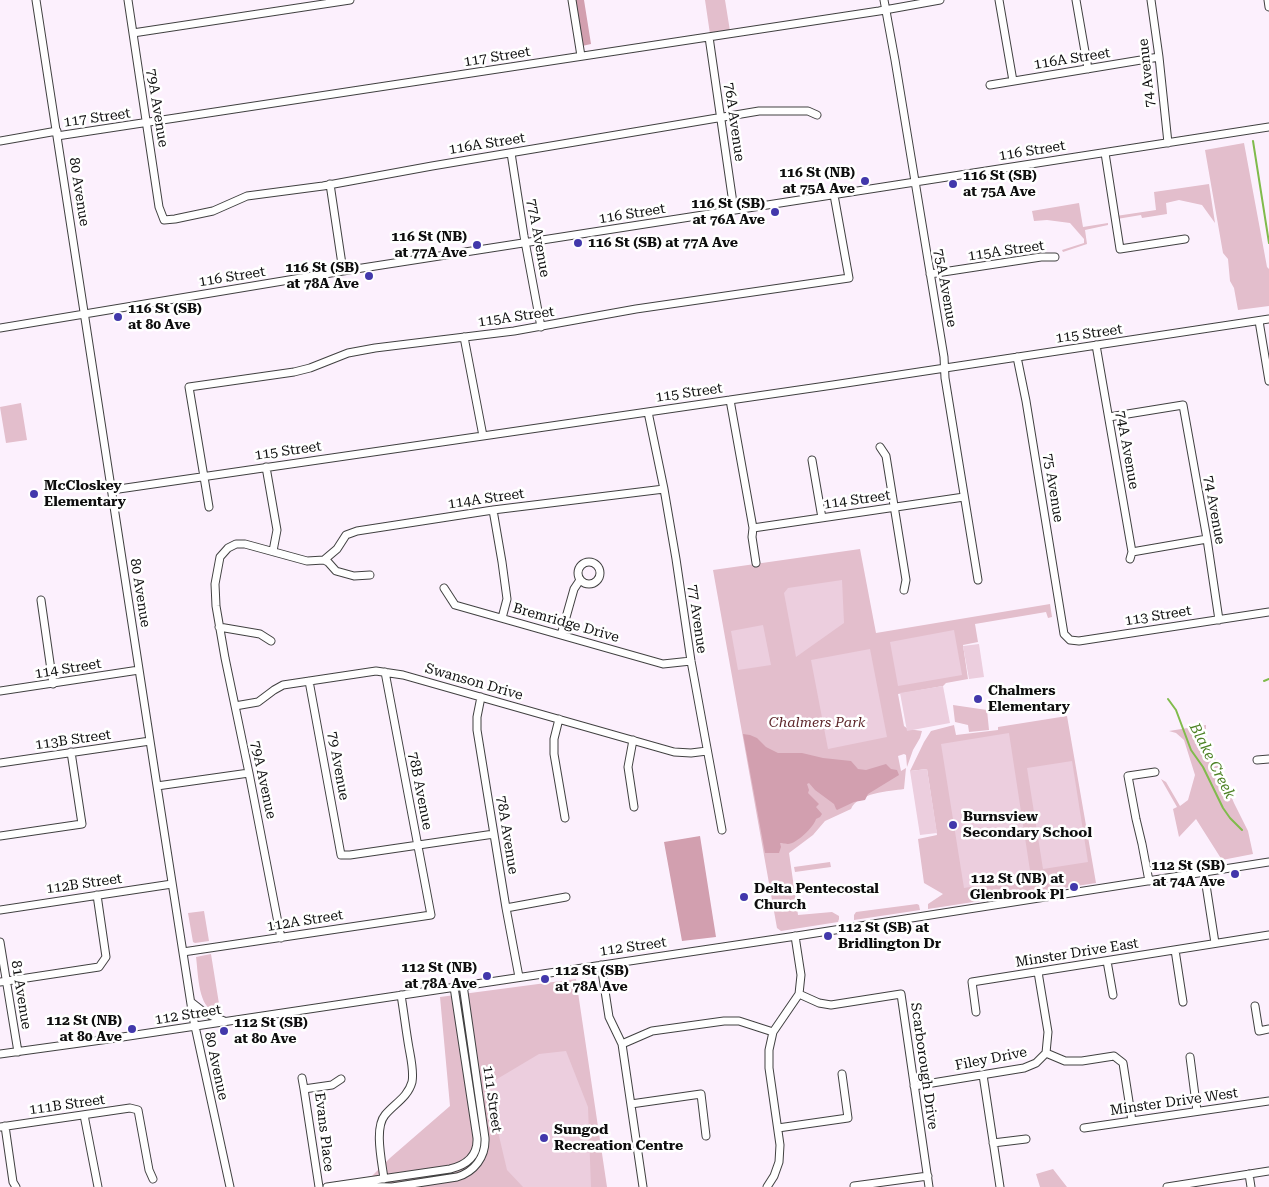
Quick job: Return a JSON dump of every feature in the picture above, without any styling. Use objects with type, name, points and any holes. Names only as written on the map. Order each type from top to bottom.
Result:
[{"type":"street","name":"80 Avenue","points":[[36,0],[156,786],[191,1002],[230,1187]]},
{"type":"street","name":"79A Avenue","points":[[128,0],[159,207],[164,220]]},
{"type":"street","points":[[133,33],[350,0]]},
{"type":"street","points":[[572,0],[581,56]]},
{"type":"street","name":"75A Avenue","points":[[884,0],[916,182],[944,357],[944,378],[978,580]]},
{"type":"street","name":"117 Street","points":[[0,141],[147,123],[940,0]]},
{"type":"street","points":[[999,0],[1013,81]]},
{"type":"street","points":[[1076,0],[1088,69]]},
{"type":"street","name":"74 Avenue","points":[[1150,0],[1159,58],[1168,143]]},
{"type":"street","points":[[1268,0],[1269,6]]},
{"type":"street","name":"76A Avenue","points":[[709,37],[734,210]]},
{"type":"street","name":"116A Street","points":[[990,85],[1159,58]]},
{"type":"street","name":"116A Street","points":[[164,220],[213,211],[247,196],[330,184],[759,111],[808,111],[817,115]]},
{"type":"street","name":"116 Street","points":[[0,328],[344,271],[1269,128]]},
{"type":"street","name":"77A Avenue","points":[[511,153],[525,243],[542,327]]},
{"type":"street","points":[[1105,153],[1120,249],[1185,239]]},
{"type":"street","points":[[330,184],[344,271]]},
{"type":"street","name":"115A Street","points":[[204,476],[189,387],[294,372],[310,368],[348,352],[542,327],[636,310],[849,278],[834,195]]},
{"type":"street","name":"115A Street","points":[[930,274],[1055,257]]},
{"type":"street","name":"115 Street","points":[[112,490],[1269,319]]},
{"type":"street","points":[[1259,320],[1269,381]]},
{"type":"street","points":[[464,337],[482,436]]},
{"type":"street","name":"74A Avenue","points":[[1096,345],[1131,555],[1207,539]]},
{"type":"street","name":"75 Avenue","points":[[1018,357],[1062,623]]},
{"type":"street","points":[[730,400],[753,528],[752,537],[756,563]]},
{"type":"street","name":"74 Avenue","points":[[1109,417],[1183,405],[1207,539],[1219,620]]},
{"type":"street","name":"77 Avenue","points":[[648,412],[664,489],[691,661],[722,830]]},
{"type":"street","points":[[880,447],[886,456],[906,580],[904,590]]},
{"type":"street","points":[[812,460],[822,518]]},
{"type":"street","points":[[266,468],[277,530],[273,551],[307,561],[324,560],[336,571],[354,576],[370,575]]},
{"type":"street","points":[[204,476],[209,507]]},
{"type":"street","name":"114A Street","points":[[324,560],[337,549],[346,535],[357,531],[493,510],[664,489]]},
{"type":"street","name":"114 Street","points":[[753,528],[964,497]]},
{"type":"street","points":[[493,510],[507,600],[502,618]]},
{"type":"street","name":"79A Avenue","points":[[273,551],[245,544],[236,544],[228,548],[220,557],[215,584],[219,627],[281,938]]},
{"type":"street","points":[[561,635],[574,589],[580,580]]},
{"type":"street","name":"Bremridge Drive","points":[[444,588],[455,605],[663,664],[691,661]]},
{"type":"street","points":[[41,600],[53,684]]},
{"type":"street","name":"113 Street","points":[[1062,623],[1064,634],[1070,640],[1079,641],[1269,612]]},
{"type":"street","points":[[219,627],[260,634],[271,641]]},
{"type":"street","name":"114 Street","points":[[0,691],[139,670]]},
{"type":"street","name":"Swanson Drive","points":[[235,706],[258,702],[283,685],[376,671],[402,675],[674,752],[691,753],[707,751]]},
{"type":"street","name":"78B Avenue","points":[[385,672],[431,915]]},
{"type":"street","name":"79 Avenue","points":[[309,681],[341,855],[417,845]]},
{"type":"street","name":"78A Avenue","points":[[481,697],[477,717],[477,730],[519,977]]},
{"type":"street","points":[[559,719],[554,740],[554,754],[565,818]]},
{"type":"street","points":[[633,740],[628,767],[634,807]]},
{"type":"street","name":"113B Street","points":[[0,763],[150,741]]},
{"type":"street","points":[[0,836],[82,824],[71,752]]},
{"type":"street","points":[[1256,760],[1269,759]]},
{"type":"street","points":[[1149,881],[1128,776],[1155,772]]},
{"type":"street","points":[[156,786],[249,773]]},
{"type":"street","points":[[417,845],[494,834]]},
{"type":"street","name":"112 Street","points":[[0,1054],[795,936],[1269,862]]},
{"type":"street","points":[[1204,872],[1215,943]]},
{"type":"street","name":"112B Street","points":[[0,910],[172,884]]},
{"type":"street","points":[[3,982],[99,967],[106,957],[97,895]]},
{"type":"street","points":[[506,908],[566,897]]},
{"type":"street","name":"112A Street","points":[[183,952],[431,915]]},
{"type":"street","name":"Minster Drive East","points":[[976,1012],[972,982],[1269,935]]},
{"type":"street","points":[[767,1187],[774,1176],[779,1162],[780,1145],[768,1068],[769,1050],[773,1032],[799,994],[801,975],[795,936]]},
{"type":"street","name":"81 Avenue","points":[[0,942],[3,982],[18,1052]]},
{"type":"street","points":[[1175,950],[1183,1002]]},
{"type":"street","points":[[1107,960],[1113,995]]},
{"type":"street","points":[[601,964],[609,1017],[622,1044],[642,1187]]},
{"type":"street","name":"Filey Drive","points":[[914,1086],[1024,1068],[1036,1063],[1046,1053],[1048,1032],[1038,972]]},
{"type":"street","name":"111 Street","points":[[342,1185],[392,1187],[457,1177],[473,1169],[482,1156],[485,1138],[463,985]]},
{"type":"street","name":"111 Street","points":[[327,1187],[456,1168],[469,1161],[476,1151],[477,1138],[454,987]]},
{"type":"street","name":"Scarborough Drive","points":[[799,994],[819,1003],[831,1005],[901,994],[929,1187]]},
{"type":"street","points":[[384,1179],[380,1134],[382,1121],[385,1115],[407,1092],[413,1075],[401,995]]},
{"type":"street","points":[[191,1002],[205,1013],[224,1022]]},
{"type":"street","points":[[1255,1006],[1259,1031],[1269,1029]]},
{"type":"street","points":[[622,1044],[652,1031],[724,1021],[739,1021],[773,1032]]},
{"type":"street","points":[[1046,1053],[1065,1061],[1082,1062],[1114,1056],[1123,1063],[1132,1121]]},
{"type":"street","points":[[1190,1057],[1197,1111]]},
{"type":"street","points":[[778,1128],[848,1118],[842,1074]]},
{"type":"street","points":[[983,1075],[1000,1187]]},
{"type":"street","points":[[302,1078],[304,1089]]},
{"type":"street","name":"Evans Place","points":[[319,1187],[304,1089],[332,1085],[341,1079]]},
{"type":"street","points":[[631,1104],[701,1094],[706,1136]]},
{"type":"street","name":"Minster Drive West","points":[[1084,1128],[1269,1101]]},
{"type":"street","name":"111B Street","points":[[2,1126],[130,1108],[138,1110],[149,1170],[153,1179]]},
{"type":"street","points":[[84,1115],[98,1187]]},
{"type":"street","points":[[2,1126],[13,1182],[16,1187]]},
{"type":"street","points":[[993,1144],[1026,1139]]},
{"type":"street","points":[[1167,1187],[1269,1171]]},
{"type":"street","points":[[1249,1174],[1251,1187]]},
{"type":"street","points":[[854,1186],[928,1176]]},
{"type":"green space","points":[[705,0],[725,0],[730,31],[710,34]]},
{"type":"green space","points":[[1244,143],[1267,267],[1269,269],[1269,306],[1238,310],[1234,288],[1230,281],[1228,259],[1223,253],[1205,150]]},
{"type":"green space","points":[[1209,184],[1215,223],[1202,205],[1179,200],[1166,203],[1167,214],[1142,218],[1141,215],[1117,219],[1116,216],[1156,210],[1154,192]]},
{"type":"green space","points":[[1079,203],[1083,227],[1108,223],[1108,225],[1085,230],[1087,244],[1063,252],[1062,250],[1084,243],[1084,239],[1070,223],[1047,220],[1034,221],[1032,211]]},
{"type":"green space","points":[[21,403],[27,440],[6,443],[0,407]]},
{"type":"green space","name":"Chalmers Park","points":[[860,549],[876,633],[1050,604],[1052,617],[1048,618],[1046,612],[975,624],[978,642],[963,645],[968,679],[946,683],[943,686],[898,694],[904,726],[908,729],[922,731],[907,767],[906,755],[898,756],[901,771],[906,768],[904,789],[874,794],[860,799],[851,809],[825,821],[813,835],[789,853],[798,915],[832,912],[839,916],[839,919],[838,922],[781,931],[777,928],[713,570]]},
{"type":"green space","points":[[953,705],[987,710],[989,730],[969,732],[968,725],[955,722]]},
{"type":"green space","points":[[1067,716],[1096,883],[928,909],[928,904],[943,894],[924,883],[918,839],[937,835],[927,769],[910,771],[931,731],[954,725],[956,735],[998,730],[998,727]]},
{"type":"green space","points":[[1206,725],[1206,737],[1248,831],[1253,854],[1222,860],[1196,819],[1179,837],[1173,809],[1177,807],[1161,779],[1166,782],[1180,806],[1188,800],[1195,775],[1184,740],[1176,733],[1169,731]]},
{"type":"green space","points":[[830,862],[831,867],[795,872],[794,867]]},
{"type":"green space","points":[[917,904],[920,910],[854,920],[856,912]]},
{"type":"green space","points":[[204,911],[209,941],[195,943],[193,942],[188,913]]},
{"type":"green space","points":[[211,954],[220,1010],[212,1010],[207,1007],[201,994],[196,957]]},
{"type":"green space","points":[[576,979],[607,1187],[316,1187],[372,1176],[450,1106],[440,997]]},
{"type":"green space","points":[[1053,1169],[1067,1187],[1040,1187],[1036,1174]]},
{"type":"shaded area","points":[[575,0],[584,0],[591,44],[582,46]]},
{"type":"shaded area","points":[[842,580],[844,623],[796,657],[784,593],[788,588]]},
{"type":"shaded area","points":[[763,625],[771,665],[738,670],[731,631]]},
{"type":"shaded area","points":[[954,630],[962,675],[898,686],[890,642]]},
{"type":"shaded area","points":[[979,644],[984,677],[969,679],[963,646]]},
{"type":"shaded area","points":[[870,649],[887,737],[828,749],[811,660]]},
{"type":"shaded area","points":[[943,686],[950,723],[907,731],[900,693]]},
{"type":"shaded area","points":[[1009,733],[1031,877],[964,888],[941,744]]},
{"type":"shaded area","points":[[743,734],[757,738],[766,747],[778,753],[802,753],[823,758],[851,761],[858,769],[866,770],[886,764],[891,769],[897,770],[899,775],[868,794],[865,800],[854,802],[837,810],[834,804],[815,790],[809,783],[807,784],[808,793],[819,804],[816,807],[822,814],[800,838],[788,844],[780,843],[779,853],[765,853]]},
{"type":"shaded area","points":[[1072,761],[1088,862],[1043,869],[1027,768]]},
{"type":"shaded area","points":[[927,769],[937,833],[920,835],[910,771]]},
{"type":"shaded area","points":[[700,836],[716,937],[682,941],[664,842]]},
{"type":"shaded area","name":"Sungod Recreation Centre","points":[[566,1051],[588,1107],[591,1187],[523,1187],[507,1170],[487,1085],[539,1054]]},
{"type":"waterway","name":"Blake Creek","points":[[1253,141],[1269,243]]},
{"type":"waterway","name":"Blake Creek","points":[[1264,681],[1269,679]]},
{"type":"waterway","name":"Blake Creek","points":[[1168,699],[1176,710],[1191,750],[1203,767],[1223,808],[1242,830]]},
{"type":"place","name":"116 St (NB) at 75A Ave","points":[[865,181]]},
{"type":"place","name":"116 St (SB) at 75A Ave","points":[[953,184]]},
{"type":"place","name":"116 St (SB) at 76A Ave","points":[[775,212]]},
{"type":"place","name":"116 St (SB) at 77A Ave","points":[[578,243]]},
{"type":"place","name":"116 St (NB) at 77A Ave","points":[[477,245]]},
{"type":"place","name":"116 St (SB) at 78A Ave","points":[[369,276]]},
{"type":"place","name":"116 St (SB) at 80 Ave","points":[[118,317]]},
{"type":"place","name":"McCloskey Elementary","points":[[34,494]]},
{"type":"place","name":"Chalmers Elementary","points":[[978,699]]},
{"type":"place","name":"Burnsview Secondary School","points":[[953,825]]},
{"type":"place","name":"112 St (SB) at 74A Ave","points":[[1235,874]]},
{"type":"place","name":"112 St (NB) at Glenbrook Pl","points":[[1074,887]]},
{"type":"place","name":"Delta Pentecostal Church","points":[[744,897]]},
{"type":"place","name":"112 St (SB) at Bridlington Dr","points":[[828,936]]},
{"type":"place","name":"112 St (NB) at 78A Ave","points":[[487,976]]},
{"type":"place","name":"112 St (SB) at 78A Ave","points":[[545,979]]},
{"type":"place","name":"112 St (NB) at 80 Ave","points":[[132,1029]]},
{"type":"place","name":"112 St (SB) at 80 Ave","points":[[224,1031]]},
{"type":"place","name":"Sungod Recreation Centre","points":[[544,1138]]}]
